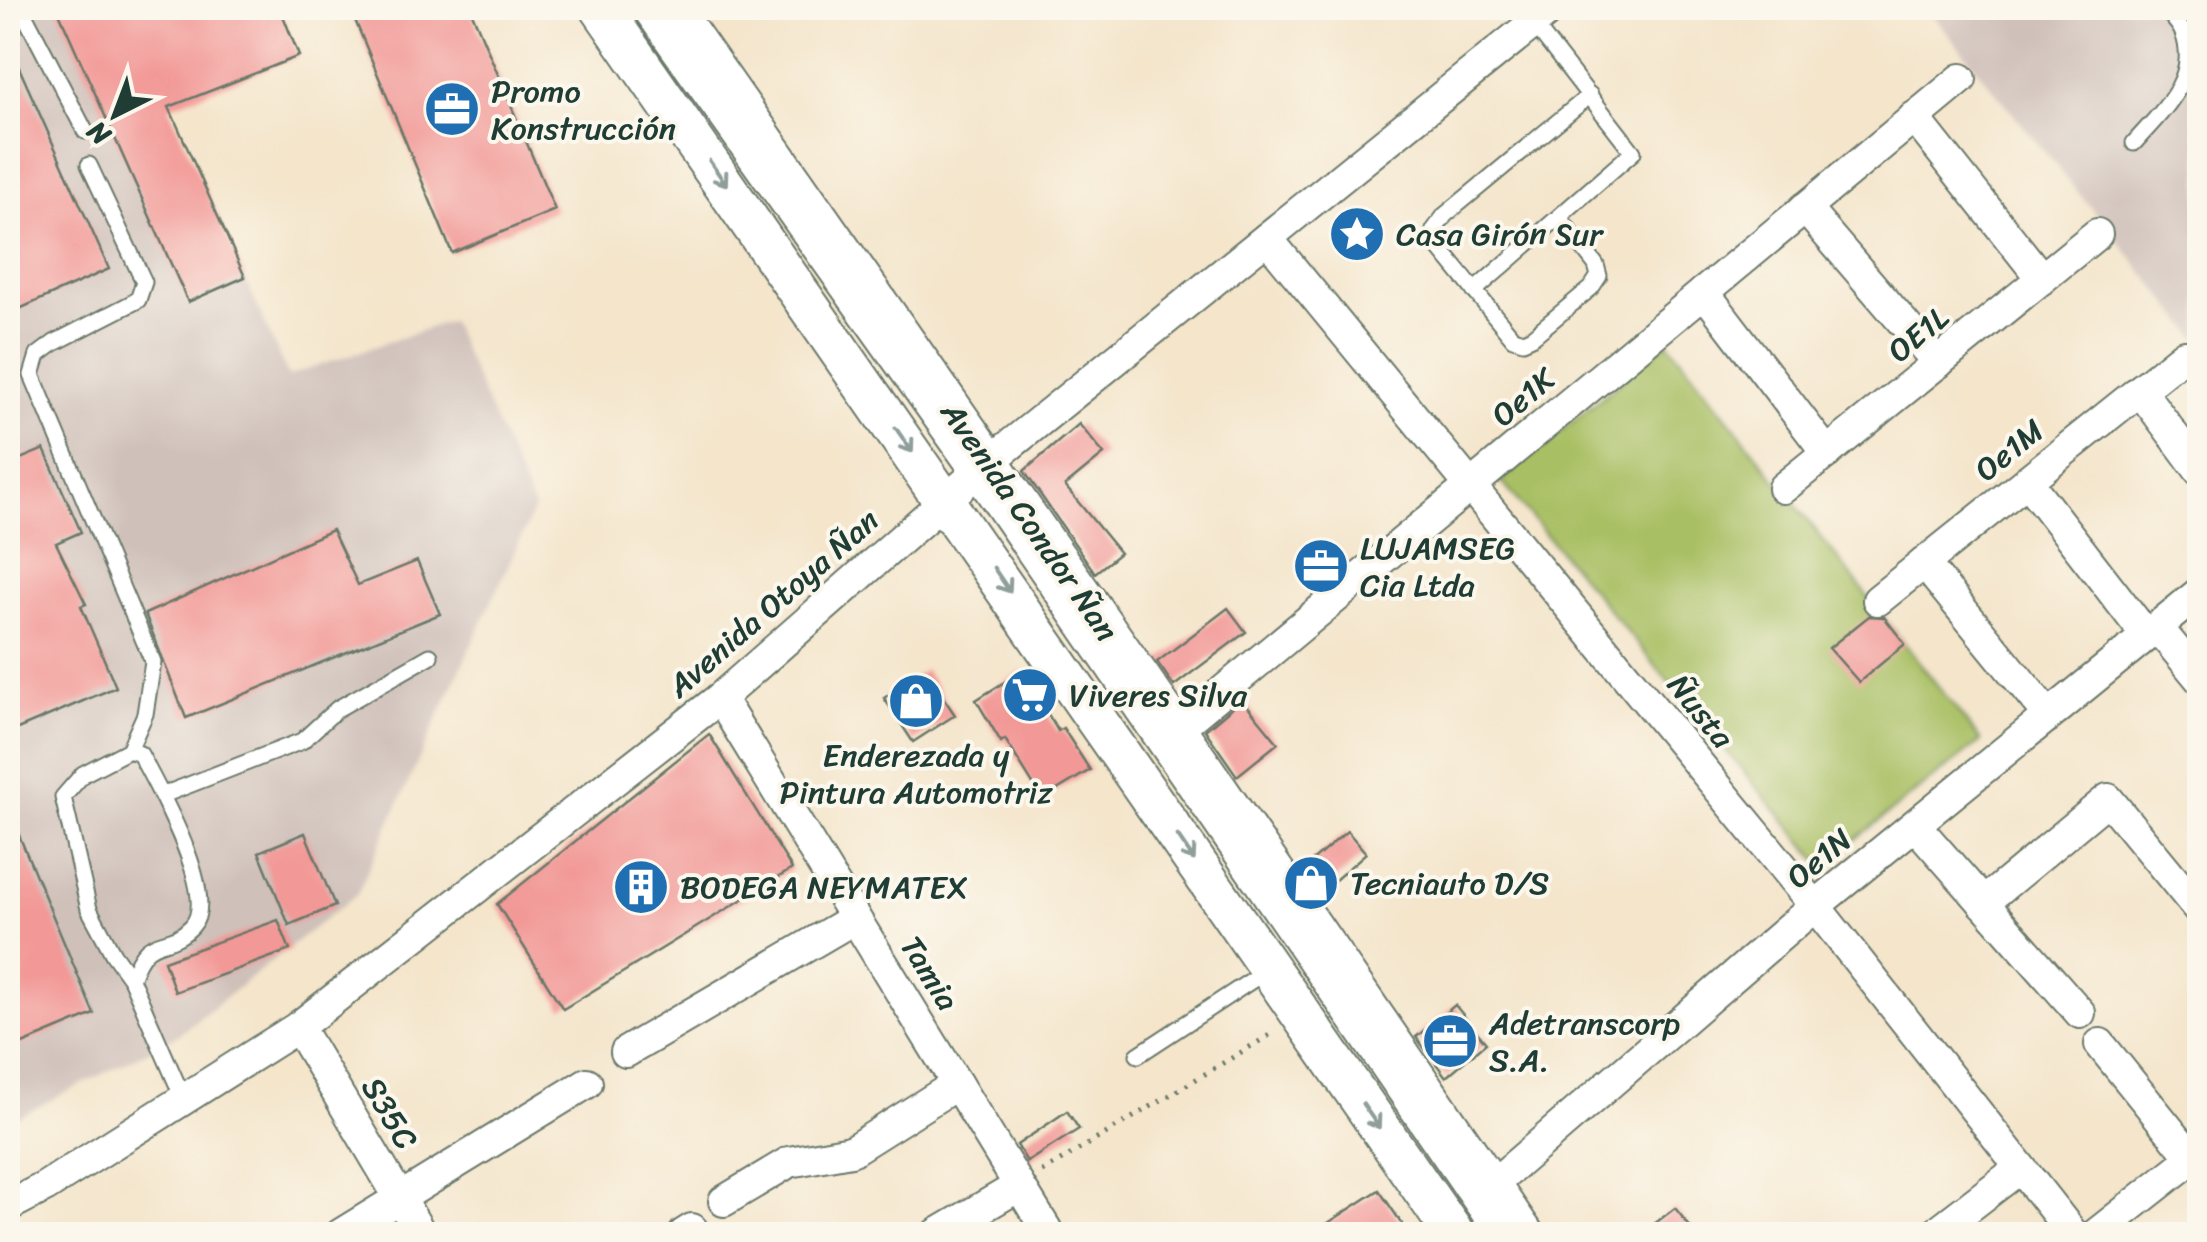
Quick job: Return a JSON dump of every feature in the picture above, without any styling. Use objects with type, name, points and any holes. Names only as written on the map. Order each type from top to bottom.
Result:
[{"type":"main road","name":"Avenida Condor Ñan","points":[[602,8],[969,480],[1176,730],[1523,1234]]},
{"type":"main road","name":"Avenida Condor Ñan","points":[[671,8],[969,480],[1269,969],[1454,1234]]},
{"type":"street","name":"Avenida Otoya Ñan","points":[[8,1206],[298,1027],[720,698],[969,480],[1542,15]]},
{"type":"street","name":"Oe1K","points":[[1176,730],[1806,208],[1916,108],[1961,79]]},
{"type":"street","points":[[1916,108],[2042,279]]},
{"type":"street","points":[[1806,208],[1938,363]]},
{"type":"street","name":"OE1L","points":[[1783,488],[2097,234]]},
{"type":"street","name":"Ñusta","points":[[1266,238],[1816,906],[2073,1234]]},
{"type":"street","points":[[1704,292],[1827,452]]},
{"type":"street","name":"Oe1M","points":[[1878,600],[2184,355]]},
{"type":"street","points":[[2140,390],[2200,471]]},
{"type":"street","points":[[2027,481],[2151,631],[2200,678]]},
{"type":"street","points":[[1924,564],[2048,715]]},
{"type":"street","name":"Oe1N","points":[[1490,1187],[1816,906],[2200,592]]},
{"type":"street","name":"Tamia","points":[[720,698],[1048,1234]]},
{"type":"street","points":[[1983,903],[2108,799],[2200,911]]},
{"type":"street","points":[[1915,825],[2080,1014]]},
{"type":"street","points":[[626,1052],[855,918]]},
{"type":"street","name":"S35C","points":[[298,1027],[421,1234]]},
{"type":"street","points":[[2096,1234],[2196,1155],[2100,1044]]},
{"type":"street","points":[[341,1234],[587,1083]]},
{"type":"street","points":[[724,1201],[789,1162],[851,1151],[957,1084]]},
{"type":"street","points":[[1934,1234],[2020,1168]]},
{"type":"street","points":[[936,1234],[1019,1186]]},
{"type":"lane","points":[[21,8],[85,131]]},
{"type":"lane","points":[[638,8],[1492,1234]]},
{"type":"lane","points":[[2134,143],[2176,95],[2188,67],[2183,33],[2164,8]]},
{"type":"lane","points":[[1474,291],[1634,152],[1590,95],[1542,15]]},
{"type":"lane","points":[[1560,217],[1596,266],[1599,276],[1591,288],[1522,341],[1513,338],[1437,245],[1434,230],[1445,215],[1590,95]]},
{"type":"lane","points":[[89,165],[144,282],[138,300],[38,355],[32,375],[153,662],[145,714],[129,750],[84,774],[63,796],[89,909],[131,979],[184,1100]]},
{"type":"lane","points":[[163,795],[302,741],[337,709],[430,656]]},
{"type":"lane","points":[[129,750],[140,754],[163,795],[199,888],[200,909],[192,925],[143,952],[131,979]]},
{"type":"lane","points":[[1138,1055],[1269,969]]},
{"type":"path","points":[[1019,1186],[1301,1016]]},
{"type":"shaded area","points":[[8,8],[125,8],[288,376],[450,321],[534,509],[357,894],[175,1037],[8,1122]]},
{"type":"shaded area","points":[[1927,8],[2199,8],[2199,340]]},
{"type":"green space","points":[[1668,342],[1981,741],[1822,865],[1501,481]]},
{"type":"building","points":[[57,8],[280,8],[299,56],[169,107],[245,277],[188,302]]},
{"type":"building","name":"Promo Konstrucción","points":[[350,8],[470,8],[555,210],[452,253]]},
{"type":"building","points":[[8,43],[109,269],[8,314]]},
{"type":"building","points":[[1079,424],[1104,454],[1065,486],[1120,553],[1095,573],[1024,471]]},
{"type":"building","points":[[44,449],[81,532],[56,543],[86,604],[81,606],[116,687],[8,733],[8,464]]},
{"type":"building","points":[[332,530],[358,585],[417,561],[440,614],[186,718],[145,614]]},
{"type":"building","points":[[1228,608],[1246,632],[1174,686],[1157,662]]},
{"type":"building","points":[[1869,616],[1884,617],[1905,644],[1859,682],[1829,648]]},
{"type":"building","name":"Enderezada y Pintura Automotriz","points":[[925,670],[955,715],[913,742],[884,698]]},
{"type":"building","points":[[1022,671],[1058,731],[1063,728],[1090,770],[1042,799],[976,700]]},
{"type":"building","points":[[1242,699],[1278,743],[1237,776],[1205,730]]},
{"type":"building","name":"BODEGA NEYMATEX","points":[[709,734],[792,869],[563,1009],[497,904]]},
{"type":"building","points":[[8,809],[94,1014],[8,1050]]},
{"type":"building","points":[[1347,831],[1366,853],[1318,895],[1302,870]]},
{"type":"building","points":[[305,833],[335,906],[289,925],[259,852]]},
{"type":"building","points":[[278,920],[290,950],[175,992],[164,961]]},
{"type":"building","name":"Adetranscorp S.A.","points":[[1455,1005],[1486,1043],[1446,1077],[1416,1037]]},
{"type":"building","points":[[1067,1111],[1079,1129],[1027,1162],[1017,1145]]},
{"type":"building","points":[[1379,1190],[1409,1234],[1311,1234]]},
{"type":"building","points":[[1675,1208],[1696,1234],[1641,1234]]},
{"type":"place","name":"Promo Konstrucción","points":[[452,109]]},
{"type":"place","name":"Casa Girón Sur","points":[[1357,234]]},
{"type":"place","name":"LUJAMSEG Cia Ltda","points":[[1321,566]]},
{"type":"place","name":"Viveres Silva","points":[[1030,695]]},
{"type":"place","name":"Enderezada y Pintura Automotriz","points":[[916,701]]},
{"type":"place","name":"Tecniauto D/S","points":[[1311,883]]},
{"type":"place","name":"BODEGA NEYMATEX","points":[[641,887]]},
{"type":"place","name":"Adetranscorp S.A.","points":[[1450,1041]]}]
